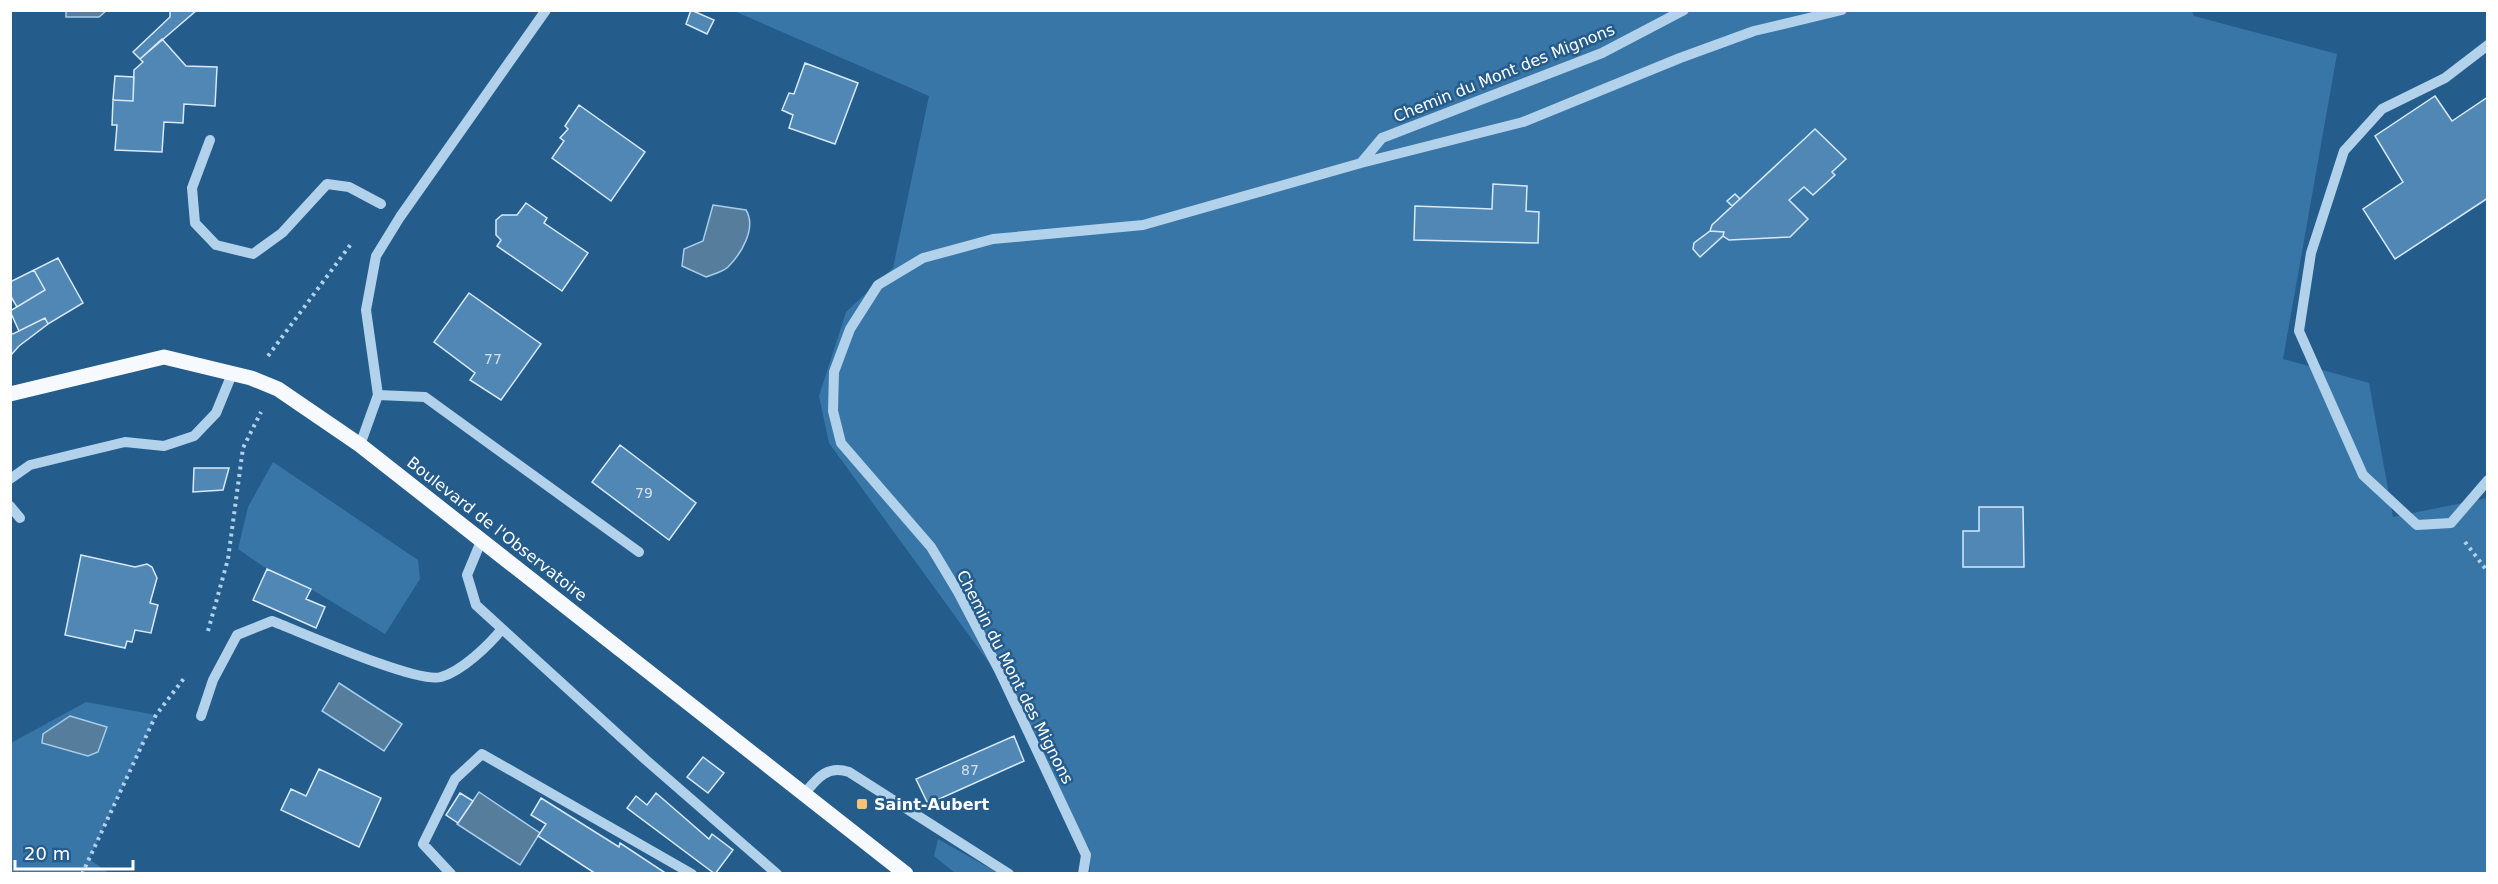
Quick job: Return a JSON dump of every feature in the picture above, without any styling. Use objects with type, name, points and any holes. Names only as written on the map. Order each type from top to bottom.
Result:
[{"type":"main road","name":"Boulevard de l'Observatoire","points":[[10,394],[164,357],[232,374],[278,389],[360,445],[482,539],[906,873]]},
{"type":"street","points":[[360,445],[378,395],[366,310],[376,256],[400,217],[546,10]]},
{"type":"street","name":"Chemin du Mont des Mignons","points":[[1083,873],[1086,855],[1000,672],[958,592],[931,547],[841,443],[833,411],[834,372],[850,328],[878,285],[923,258],[993,239],[1143,225],[1361,163],[1382,138],[1602,53],[1684,10]]},
{"type":"street","points":[[1361,163],[1523,123],[1680,58],[1754,31],[1842,10]]},
{"type":"street","points":[[2487,45],[2445,78],[2382,110],[2344,151],[2311,253],[2299,331],[2363,475],[2417,525],[2451,523],[2487,480]]},
{"type":"street","points":[[210,140],[192,188],[195,223],[216,245],[253,254],[282,233],[327,184],[348,187],[381,204]]},
{"type":"street","points":[[10,479],[30,465],[82,452],[125,442],[164,446],[194,436],[216,413],[232,374]]},
{"type":"street","points":[[378,395],[425,397],[639,552]]},
{"type":"street","points":[[10,506],[21,518]]},
{"type":"street","points":[[482,539],[467,575],[476,605],[646,760],[777,873]]},
{"type":"street","points":[[201,716],[213,680],[237,635],[272,621],[412,675],[440,678],[488,646],[502,630]]},
{"type":"street","points":[[451,873],[423,844],[455,780],[482,754],[692,873]]},
{"type":"street","points":[[805,793],[822,773],[837,768],[849,772],[1009,873]]},
{"type":"path","points":[[207,635],[228,559],[243,448],[261,411]]},
{"type":"path","points":[[2451,523],[2487,572]]},
{"type":"path","points":[[82,873],[156,715],[186,675]]},
{"type":"shaded area","points":[[66,10],[106,11],[99,17],[66,17]]},
{"type":"shaded area","points":[[2192,10],[2194,16],[2337,54],[2283,359],[2369,383],[2393,517],[2487,498],[2487,873],[1090,873],[1090,850],[990,664],[829,443],[819,396],[846,312],[893,268],[929,96],[734,11]]},
{"type":"shaded area","points":[[713,205],[746,210],[750,225],[746,240],[733,262],[723,270],[706,277],[682,266],[684,249],[703,241]]},
{"type":"shaded area","points":[[273,462],[418,560],[420,579],[385,634],[311,589],[267,569],[238,549],[248,507]]},
{"type":"shaded area","points":[[339,683],[402,724],[384,751],[322,711]]},
{"type":"shaded area","points":[[86,702],[156,715],[89,859],[109,873],[11,874],[11,743]]},
{"type":"shaded area","points":[[70,716],[107,727],[98,752],[88,756],[42,743],[43,734]]},
{"type":"shaded area","points":[[479,792],[540,833],[520,865],[457,824]]},
{"type":"shaded area","points":[[938,839],[998,873],[955,873],[934,856]]},
{"type":"building","points":[[170,10],[197,10],[140,59],[133,52],[170,17]]},
{"type":"building","points":[[691,10],[714,20],[707,34],[686,24]]},
{"type":"building","points":[[162,39],[186,66],[217,67],[215,106],[184,104],[183,123],[164,122],[162,152],[115,150],[117,125],[112,125],[113,100],[133,101],[134,70],[143,62],[140,59]]},
{"type":"building","points":[[805,63],[858,83],[835,144],[789,128],[793,115],[782,110],[789,93],[794,94]]},
{"type":"building","points":[[115,76],[134,77],[133,101],[113,100]]},
{"type":"building","points":[[2435,96],[2452,121],[2488,97],[2488,198],[2395,259],[2363,209],[2403,182],[2375,136]]},
{"type":"building","points":[[579,105],[645,152],[611,201],[552,158],[564,141],[560,138],[568,129],[565,126]]},
{"type":"building","points":[[1815,129],[1846,159],[1832,172],[1835,175],[1813,195],[1804,187],[1789,200],[1808,219],[1790,237],[1729,240],[1723,236],[1724,232],[1710,231],[1712,225]]},
{"type":"building","points":[[1493,184],[1527,186],[1526,211],[1539,212],[1538,243],[1414,240],[1415,206],[1492,209]]},
{"type":"building","points":[[1735,194],[1740,199],[1732,206],[1727,201]]},
{"type":"building","points":[[526,203],[547,218],[544,223],[588,253],[562,291],[497,246],[501,240],[496,235],[496,220],[502,215],[517,215]]},
{"type":"building","points":[[1710,231],[1724,232],[1723,236],[1700,257],[1693,249],[1694,243]]},
{"type":"building","points":[[58,258],[83,303],[48,324],[45,318],[19,331],[10,311],[45,290],[34,270]]},
{"type":"building","points":[[34,270],[45,290],[17,307],[10,295],[10,282]]},
{"type":"building","points":[[469,293],[541,344],[501,400],[470,380],[475,373],[434,342]]},
{"type":"building","points":[[45,318],[48,324],[19,346],[11,355],[10,361],[10,332],[13,334]]},
{"type":"building","points":[[620,445],[696,503],[669,540],[592,482]]},
{"type":"building","points":[[194,468],[229,468],[223,490],[193,492]]},
{"type":"building","points":[[1979,507],[2023,507],[2024,567],[1963,567],[1963,531],[1979,531]]},
{"type":"building","points":[[81,555],[135,567],[147,564],[152,567],[157,578],[150,603],[158,605],[151,633],[135,630],[132,642],[127,641],[125,648],[65,635]]},
{"type":"building","points":[[267,569],[311,589],[306,599],[325,607],[316,628],[253,600]]},
{"type":"building","points":[[1014,736],[1024,761],[928,804],[916,779]]},
{"type":"building","points":[[703,757],[724,773],[708,793],[687,777]]},
{"type":"building","points":[[319,769],[381,798],[359,847],[281,810],[291,789],[306,796]]},
{"type":"building","points":[[460,793],[473,801],[458,823],[446,815]]},
{"type":"building","points":[[656,793],[709,839],[712,834],[733,850],[715,874],[627,808],[636,796],[647,805]]},
{"type":"building","points":[[541,798],[619,847],[620,843],[667,874],[596,874],[538,836],[546,824],[531,815]]},
{"type":"place","name":"Saint-Aubert","points":[[862,804]]}]
